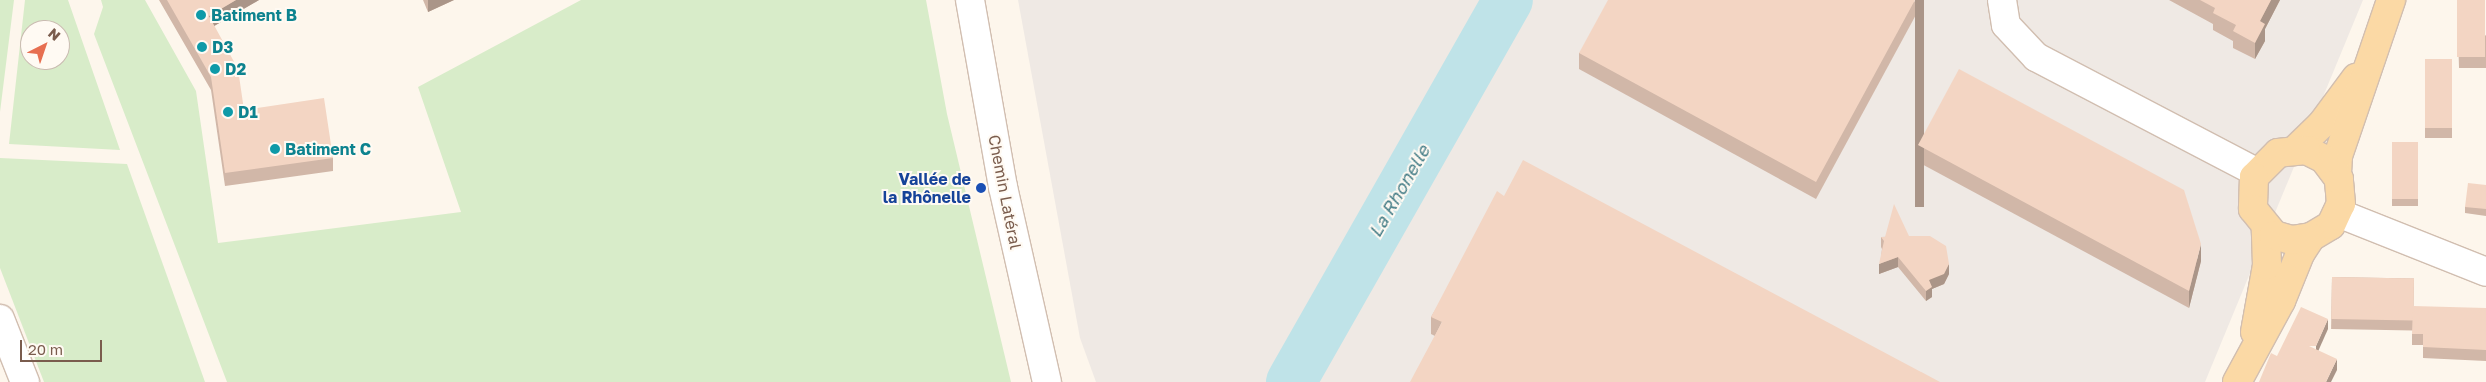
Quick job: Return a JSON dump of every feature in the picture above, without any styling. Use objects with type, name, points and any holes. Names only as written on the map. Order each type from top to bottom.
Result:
[{"type":"main road","points":[[2237,382],[2312,238],[2327,228],[2338,213],[2342,194],[2337,174],[2338,156],[2369,58],[2391,0]]},
{"type":"main road","points":[[2296,149],[2332,111],[2369,58]]},
{"type":"main road","points":[[2249,358],[2265,284],[2266,229],[2252,205],[2256,172],[2273,155],[2296,149],[2320,156],[2337,174]]},
{"type":"main road","points":[[2266,229],[2288,240],[2312,238]]},
{"type":"street","name":"Chemin Latéral","points":[[970,0],[1003,187],[1047,382]]},
{"type":"street","points":[[2002,0],[2006,25],[2036,57],[2256,172]]},
{"type":"street","points":[[2338,213],[2486,272]]},
{"type":"street","points":[[0,319],[25,382]]},
{"type":"shaded area","points":[[1018,0],[2363,0],[2205,382],[1096,382],[1080,338]]},
{"type":"green space","points":[[0,0],[14,0],[0,112]]},
{"type":"green space","points":[[25,0],[68,0],[120,150],[9,144],[20,45],[20,70],[70,70],[70,20],[23,20]]},
{"type":"green space","points":[[101,0],[145,0],[196,91],[218,243],[461,212],[418,87],[581,0],[926,0],[947,114],[1011,382],[227,382],[94,34],[103,7]]},
{"type":"green space","points":[[0,158],[127,164],[205,382],[44,382],[0,268]]},
{"type":"building","points":[[167,0],[236,0],[209,16],[238,69],[244,110],[324,98],[333,158],[225,173],[211,77]]},
{"type":"building","points":[[1608,0],[1915,0],[1816,182],[1579,53]]},
{"type":"building","points":[[2200,0],[2271,0],[2260,21],[2265,24],[2255,43],[2233,31],[2236,25],[2213,13],[2215,8]]},
{"type":"building","points":[[2457,0],[2485,0],[2485,57],[2457,57]]},
{"type":"building","points":[[2425,59],[2452,59],[2452,128],[2425,128]]},
{"type":"building","points":[[1959,69],[2184,190],[2201,244],[2189,291],[1918,145]]},
{"type":"building","points":[[2392,142],[2418,142],[2418,199],[2392,199]]},
{"type":"building","points":[[1523,160],[1940,382],[1410,382],[1442,322],[1431,317],[1497,191],[1504,196]]},
{"type":"building","points":[[2468,183],[2486,185],[2486,209],[2465,207]]},
{"type":"building","points":[[1894,204],[1909,236],[1930,236],[1946,246],[1949,264],[1944,274],[1929,280],[1932,287],[1926,291],[1898,257],[1879,264],[1884,241],[1881,237],[1885,237]]},
{"type":"building","points":[[2332,277],[2414,278],[2413,320],[2331,319]]},
{"type":"building","points":[[2413,306],[2486,308],[2486,350],[2423,347],[2423,334],[2412,334]]},
{"type":"building","points":[[2301,307],[2328,319],[2316,346],[2309,346],[2337,359],[2326,382],[2259,382],[2271,353],[2277,356]]},
{"type":"waterway","name":"La Rhonelle","points":[[1291,382],[1508,0]]},
{"type":"place","name":"Batiment B","points":[[201,15]]},
{"type":"place","name":"D3","points":[[202,47]]},
{"type":"place","name":"D2","points":[[215,69]]},
{"type":"place","name":"D1","points":[[228,112]]},
{"type":"place","name":"Batiment C","points":[[275,149]]},
{"type":"place","name":"Vallée de la Rhônelle","points":[[981,188]]}]
